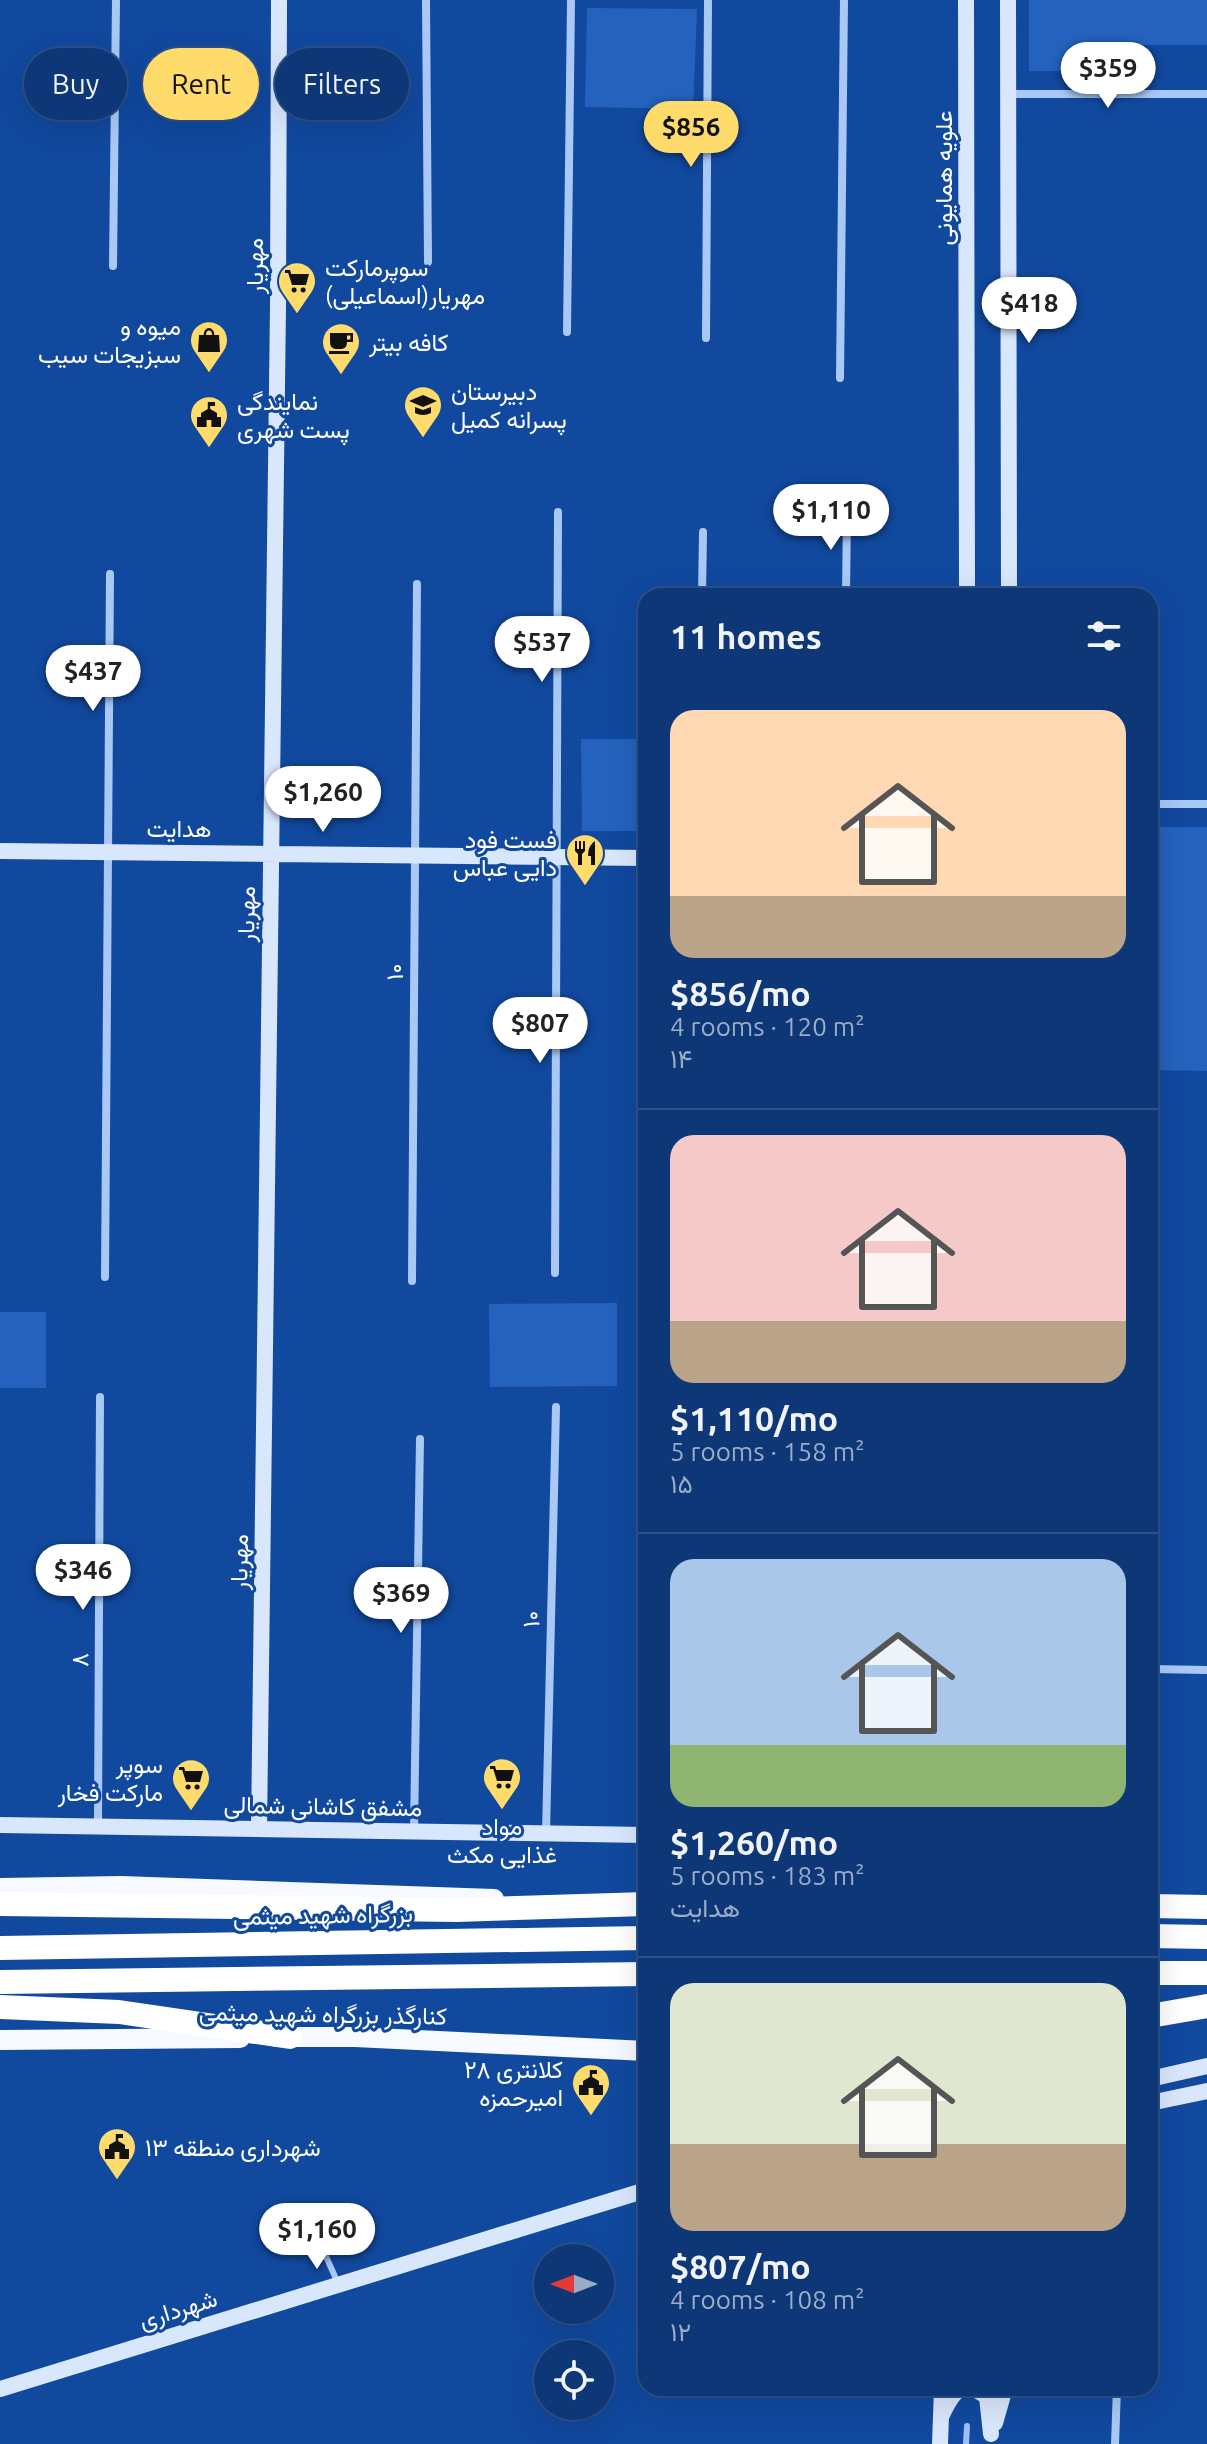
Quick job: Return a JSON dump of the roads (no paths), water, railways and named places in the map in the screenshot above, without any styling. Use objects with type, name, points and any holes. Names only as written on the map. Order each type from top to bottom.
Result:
[{"type":"highway","points":[[0,1904],[456,1910],[638,1904]]},
{"type":"highway","points":[[1158,1906],[1207,1907]]},
{"type":"highway","points":[[1158,1936],[1207,1937]]},
{"type":"highway","name":"بزرگراه شهید میثمی","points":[[0,1948],[638,1938]]},
{"type":"highway","points":[[1158,1973],[1207,1973]]},
{"type":"highway","points":[[0,1982],[638,1974]]},
{"type":"highway","points":[[1158,2015],[1207,2006]]},
{"type":"highway","points":[[0,2007],[119,2012],[290,2037]]},
{"type":"main road","points":[[0,1888],[121,1886],[638,1904]]},
{"type":"main road","name":"کنارگذر بزرگراه شهید میثمی","points":[[0,2040],[355,2037],[638,2051]]},
{"type":"street","points":[[113,266],[116,0]]},
{"type":"street","name":"مهریار","points":[[259,1829],[279,0]]},
{"type":"street","points":[[426,0],[428,262]]},
{"type":"street","points":[[567,332],[571,0]]},
{"type":"street","points":[[706,338],[708,0]]},
{"type":"street","points":[[840,378],[844,0]]},
{"type":"street","name":"علویه همایونی","points":[[966,0],[967,588]]},
{"type":"street","points":[[1008,0],[1009,588]]},
{"type":"street","points":[[1009,94],[1207,94]]},
{"type":"street","points":[[846,588],[847,509]]},
{"type":"street","points":[[555,1273],[558,512]]},
{"type":"street","points":[[702,588],[703,532]]},
{"type":"street","points":[[105,1277],[110,574]]},
{"type":"street","name":"۱۰","points":[[412,1281],[417,584]]},
{"type":"street","points":[[1158,804],[1207,804]]},
{"type":"street","name":"هدایت","points":[[0,851],[638,858]]},
{"type":"street","name":"۸","points":[[98,1827],[100,1397]]},
{"type":"street","name":"۱۰","points":[[546,1833],[556,1407]]},
{"type":"street","points":[[414,1831],[420,1439]]},
{"type":"street","points":[[1158,1669],[1207,1670]]},
{"type":"street","name":"مشفق کاشانی شمالی","points":[[0,1825],[638,1835]]},
{"type":"street","points":[[1158,2077],[1207,2066]]},
{"type":"street","points":[[1158,2101],[1207,2091]]},
{"type":"street","name":"شهرداری","points":[[0,2389],[638,2192]]},
{"type":"street","points":[[940,2444],[942,2396]]},
{"type":"street","points":[[941,2417],[950,2396]]},
{"type":"street","points":[[986,2396],[990,2439]]},
{"type":"street","points":[[990,2439],[1003,2396]]},
{"type":"street","points":[[1115,2444],[1117,2396]]},
{"type":"lane","points":[[324,2252],[338,2285]]},
{"type":"waterway","points":[[966,2444],[967,2426]]},
{"type":"place","name":"سوپرمارکت مهریار(اسماعیلی)","points":[[297,315]]},
{"type":"place","name":"میوه و سبزیجات سیب","points":[[209,374]]},
{"type":"place","name":"کافه بیتر","points":[[341,376]]},
{"type":"place","name":"دبیرستان پسرانه کمیل","points":[[423,439]]},
{"type":"place","name":"نمایندگی پست شهری","points":[[209,449]]},
{"type":"place","name":"فست فود دایی عباس","points":[[585,887]]},
{"type":"place","name":"مواد غذایی مکث","points":[[502,1811]]},
{"type":"place","name":"سوپر مارکت فخار","points":[[191,1812]]},
{"type":"place","name":"کلانتری ۲۸ امیرحمزه","points":[[591,2117]]},
{"type":"place","name":"شهرداری منطقه ۱۳","points":[[117,2181]]}]
